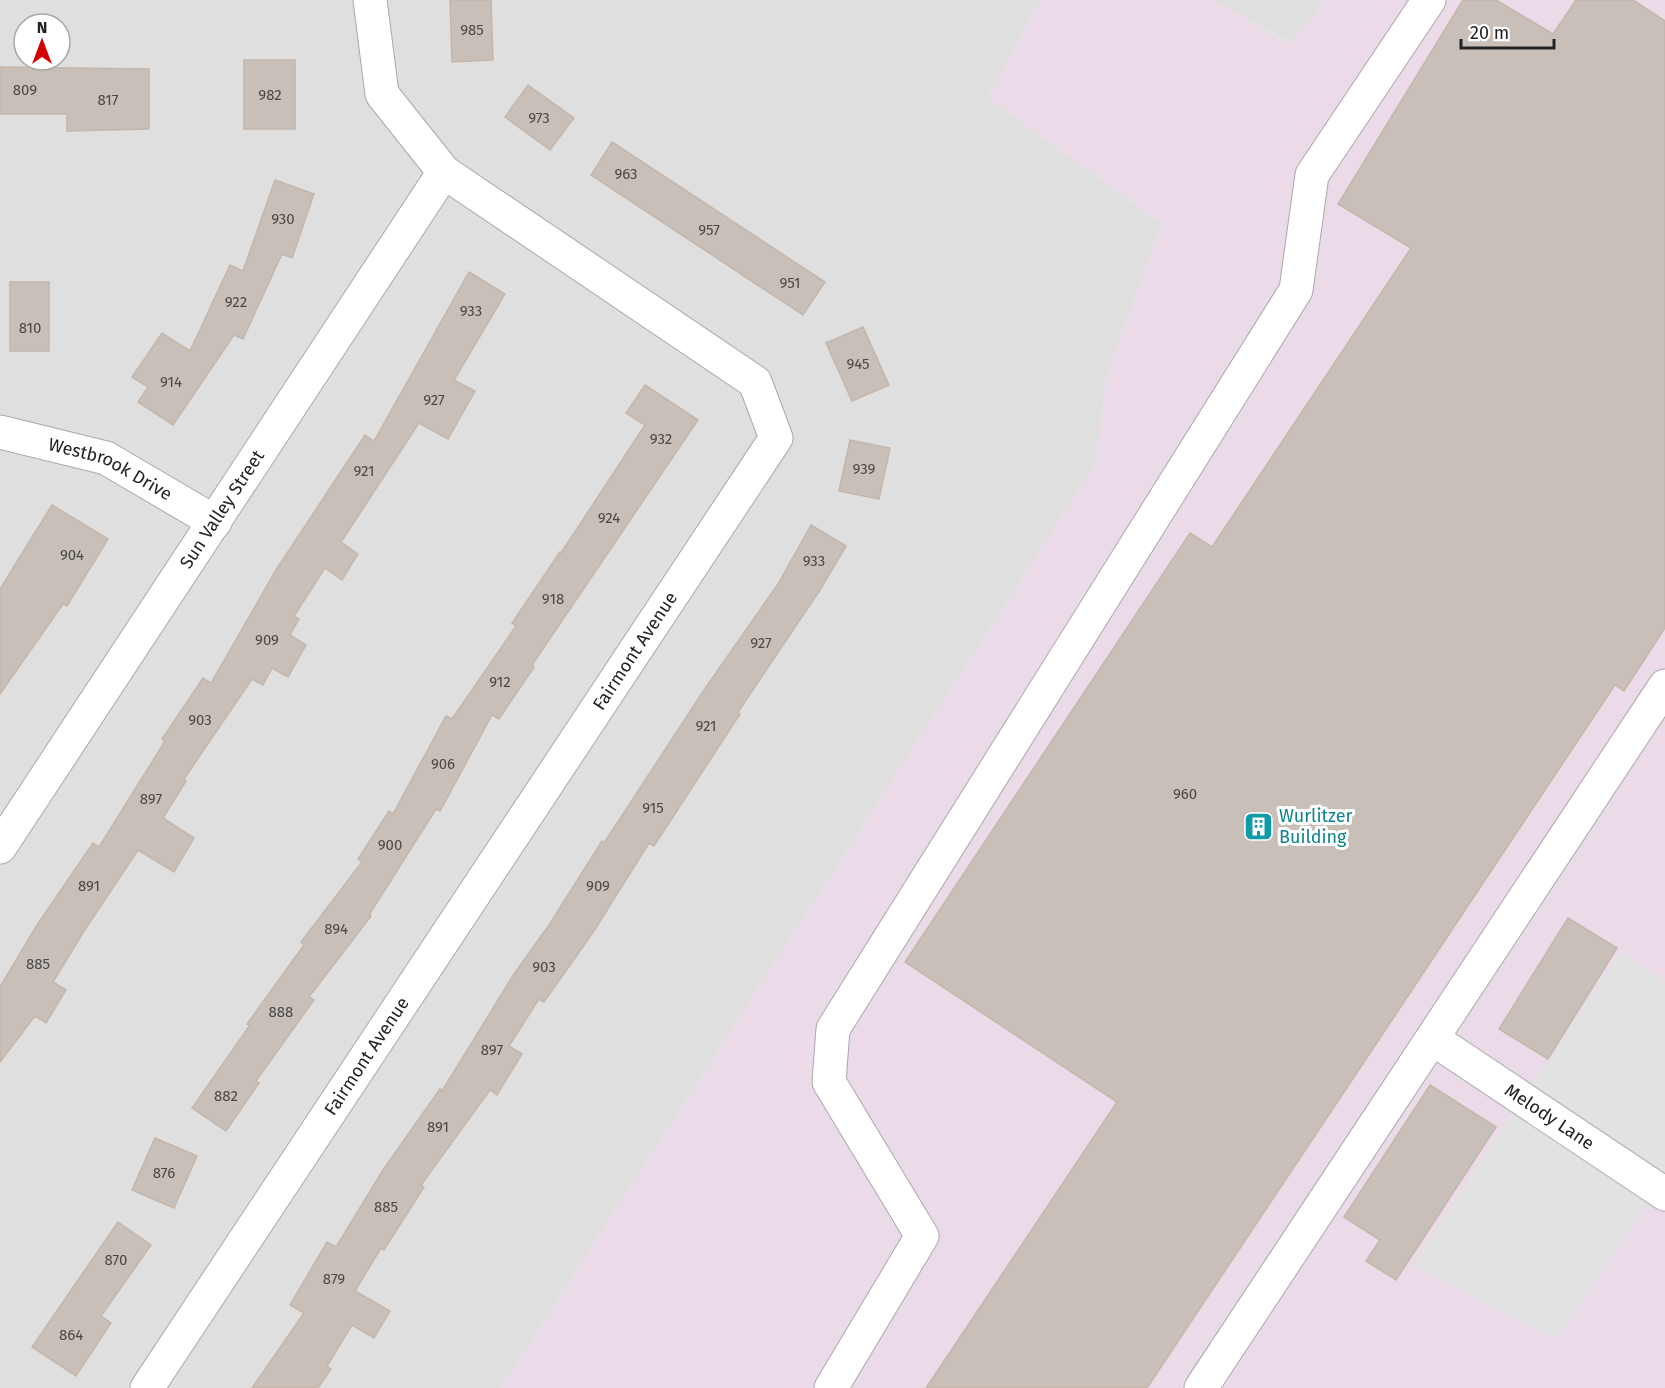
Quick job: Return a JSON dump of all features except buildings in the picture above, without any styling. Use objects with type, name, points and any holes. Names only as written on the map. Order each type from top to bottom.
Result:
[{"type":"street","name":"Fairmont Avenue","points":[[147,1388],[776,438],[755,382],[444,172],[382,94],[370,0]]},
{"type":"street","points":[[831,1388],[922,1236],[829,1082],[833,1029],[1296,290],[1312,175],[1429,0]]},
{"type":"street","name":"Sun Valley Street","points":[[0,847],[444,172]]},
{"type":"street","name":"Westbrook Drive","points":[[0,432],[106,458],[215,522]]},
{"type":"street","points":[[1201,1388],[1434,1039],[1665,686]]},
{"type":"street","name":"Melody Lane","points":[[1434,1039],[1665,1194]]},
{"type":"shaded area","points":[[0,0],[1041,0],[988,97],[1162,224],[1107,375],[1096,464],[501,1388],[0,1388]]},
{"type":"shaded area","points":[[1041,0],[1211,0],[1291,44],[1325,0],[1665,0],[1665,1388],[501,1388],[1096,464],[1107,375],[1162,224],[988,97]]},
{"type":"shaded area","points":[[1211,0],[1325,0],[1292,44]]},
{"type":"shaded area","points":[[1620,952],[1665,982],[1665,1175],[1555,1340],[1412,1265]]},
{"type":"place","name":"Wurlitzer Building","points":[[1258,826]]}]
